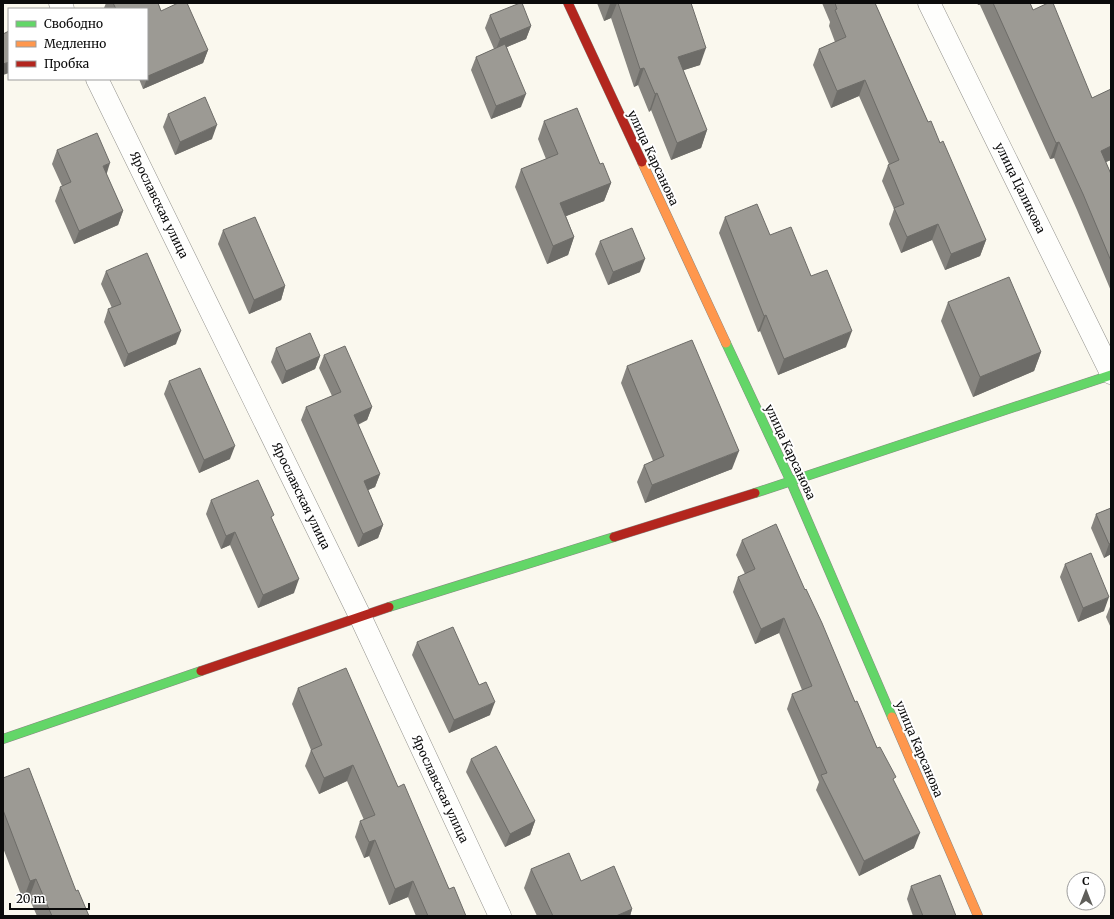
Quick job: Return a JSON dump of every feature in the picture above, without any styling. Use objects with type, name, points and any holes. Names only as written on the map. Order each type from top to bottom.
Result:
[{"type":"street","name":"улица Карсанова","points":[[568,3],[791,482],[978,916]]},
{"type":"street","name":"улица Цаликова","points":[[929,3],[1111,374]]},
{"type":"street","name":"Ярославская улица","points":[[97,80],[360,616],[500,916]]},
{"type":"street","points":[[3,739],[360,616],[791,482],[1111,374]]},
{"type":"building","points":[[113,3],[158,3],[161,11],[178,3],[187,3],[208,50],[148,76],[148,8],[116,8]]},
{"type":"building","points":[[522,3],[531,26],[500,39],[490,15]]},
{"type":"building","points":[[618,3],[691,3],[706,48],[678,57],[707,130],[677,143],[657,93],[655,94],[644,68],[640,69]]},
{"type":"building","points":[[835,3],[875,3],[928,122],[931,121],[940,143],[943,141],[986,240],[951,254],[938,224],[907,237],[894,208],[904,204],[888,165],[899,160],[865,80],[837,91],[819,49],[846,37],[835,10],[837,9]]},
{"type":"building","points":[[993,3],[1030,3],[1033,10],[1048,3],[1053,3],[1092,98],[1111,89],[1111,146],[1101,151],[1111,174],[1111,261],[1083,194],[1059,142],[1056,143]]},
{"type":"building","points":[[8,32],[8,62],[3,64],[3,34]]},
{"type":"building","points":[[505,44],[526,94],[496,106],[476,57]]},
{"type":"building","points":[[205,97],[217,125],[180,142],[168,114]]},
{"type":"building","points":[[577,108],[600,164],[603,163],[611,183],[560,203],[574,237],[553,246],[521,169],[558,154],[544,121]]},
{"type":"building","points":[[97,133],[110,163],[103,166],[123,211],[79,231],[60,187],[71,182],[57,150]]},
{"type":"building","points":[[757,204],[770,235],[791,227],[811,276],[827,270],[852,331],[784,359],[766,315],[764,316],[725,217]]},
{"type":"building","points":[[255,217],[285,286],[254,300],[223,230]]},
{"type":"building","points":[[632,228],[645,259],[613,272],[600,241]]},
{"type":"building","points":[[147,253],[181,331],[128,354],[108,309],[121,304],[106,271]]},
{"type":"building","points":[[1009,277],[1041,352],[980,377],[948,302]]},
{"type":"building","points":[[310,333],[320,356],[286,371],[276,348]]},
{"type":"building","points":[[692,340],[739,451],[652,485],[644,465],[664,456],[627,366]]},
{"type":"building","points":[[345,346],[372,407],[354,415],[380,474],[364,481],[383,525],[363,534],[306,407],[341,392],[324,355]]},
{"type":"building","points":[[200,368],[235,446],[204,460],[169,381]]},
{"type":"building","points":[[258,480],[274,515],[271,517],[299,579],[263,595],[235,532],[226,536],[211,500]]},
{"type":"building","points":[[1111,508],[1111,543],[1109,544],[1096,514]]},
{"type":"building","points":[[776,524],[805,590],[806,589],[822,623],[855,702],[857,701],[877,748],[880,747],[896,777],[893,779],[920,833],[864,861],[821,775],[827,773],[792,694],[812,686],[784,618],[761,629],[738,577],[755,569],[742,540]]},
{"type":"building","points":[[1091,553],[1109,597],[1083,608],[1065,564]]},
{"type":"building","points":[[453,627],[479,685],[486,682],[495,702],[454,720],[417,642]]},
{"type":"building","points":[[346,668],[398,787],[404,784],[449,889],[454,887],[466,916],[428,916],[413,881],[395,889],[375,840],[369,842],[360,821],[375,815],[353,765],[324,778],[311,750],[322,745],[298,688]]},
{"type":"building","points":[[496,746],[535,821],[510,834],[471,759]]},
{"type":"building","points":[[29,768],[76,891],[78,890],[89,916],[52,916],[36,879],[30,881],[3,810],[3,778]]},
{"type":"building","points":[[569,853],[581,881],[614,866],[632,909],[616,916],[553,916],[531,869]]},
{"type":"building","points":[[940,875],[956,916],[923,916],[911,886]]},
{"type":"traffic: fast","points":[[726,343],[791,482],[892,717]]},
{"type":"traffic: fast","points":[[755,493],[1111,375]]},
{"type":"traffic: fast","points":[[389,607],[614,537]]},
{"type":"traffic: fast","points":[[3,739],[201,671]]},
{"type":"traffic: slow","points":[[642,162],[726,343]]},
{"type":"traffic: slow","points":[[892,717],[978,916]]},
{"type":"traffic: jam","points":[[568,3],[642,162]]},
{"type":"traffic: jam","points":[[614,537],[755,493]]},
{"type":"traffic: jam","points":[[201,671],[389,607]]}]
